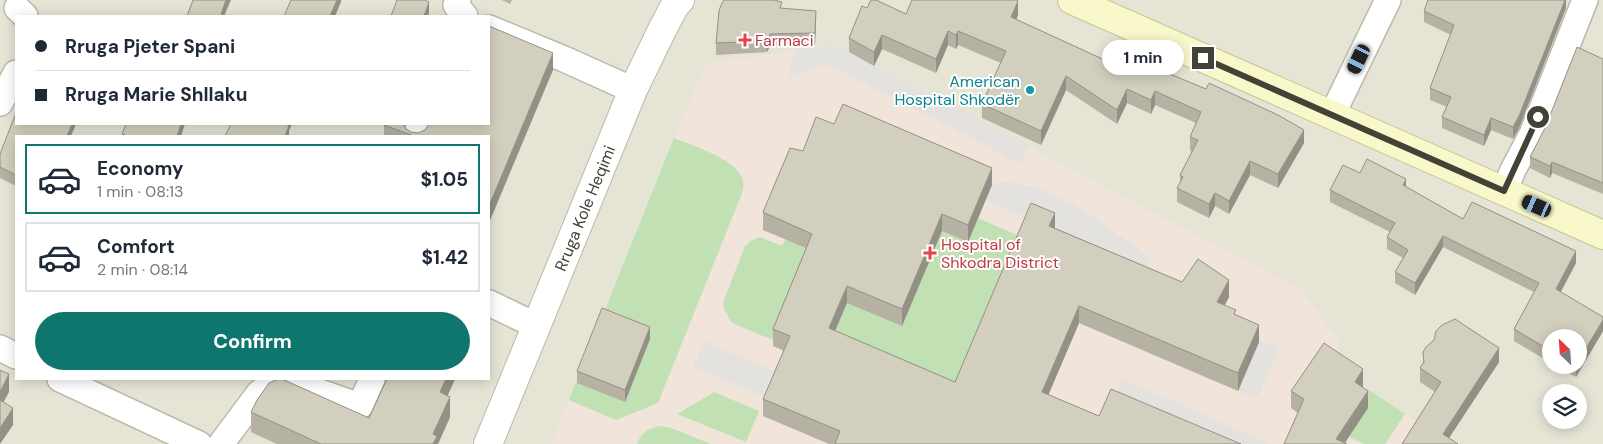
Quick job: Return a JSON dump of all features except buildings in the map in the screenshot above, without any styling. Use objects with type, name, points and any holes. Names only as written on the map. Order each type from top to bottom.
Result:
[{"type":"main road","points":[[1072,0],[1603,235]]},
{"type":"street","points":[[458,0],[456,5],[464,15]]},
{"type":"street","name":"Rruga Kole Heqimi","points":[[488,444],[633,90],[661,32],[680,0]]},
{"type":"street","points":[[1332,115],[1388,0]]},
{"type":"street","points":[[1504,191],[1532,134],[1585,0]]},
{"type":"street","points":[[490,28],[633,90]]},
{"type":"street","points":[[0,103],[15,75]]},
{"type":"street","points":[[490,303],[537,326]]},
{"type":"street","points":[[0,348],[15,356]]},
{"type":"street","points":[[62,380],[199,444]]},
{"type":"street","points":[[222,444],[259,393],[266,388],[279,384],[294,384],[360,406],[372,380]]},
{"type":"shaded area","points":[[0,0],[1603,0],[1603,444],[0,444]]},
{"type":"shaded area","name":"Hospital of Shkodra District","points":[[834,45],[1302,290],[1340,342],[1336,368],[1449,444],[551,444],[705,64]]},
{"type":"shaded area","points":[[834,45],[1029,146],[1021,164],[827,64],[789,77],[795,50]]},
{"type":"shaded area","points":[[1007,182],[1038,188],[1076,205],[1150,257],[1141,281],[1054,230],[986,200],[992,185]]},
{"type":"shaded area","points":[[704,341],[773,371],[762,396],[693,366]]},
{"type":"shaded area","points":[[1259,342],[1280,346],[1257,398],[1238,391]]},
{"type":"shaded area","points":[[1122,379],[1271,444],[1200,444],[1111,406]]},
{"type":"green space","points":[[674,138],[714,154],[733,166],[743,181],[743,190],[658,403],[616,420],[569,400]]},
{"type":"green space","points":[[978,218],[1024,238],[955,399],[829,345],[864,264],[882,317],[902,326],[921,223]]},
{"type":"green space","points":[[788,234],[815,245],[775,341],[732,323],[724,309],[723,303],[745,246],[752,240],[760,237],[782,246]]},
{"type":"green space","points":[[1367,389],[1405,414],[1385,444],[1364,444],[1349,437],[1356,426],[1358,402]]},
{"type":"green space","points":[[714,392],[759,411],[746,442],[677,414]]},
{"type":"green space","points":[[661,426],[671,428],[711,444],[637,444],[646,431]]},
{"type":"place","name":"Farmaci","points":[[745,40]]},
{"type":"place","name":"American Hospital Shkodër","points":[[1030,90]]},
{"type":"place","name":"Hospital of Shkodra District","points":[[930,253]]},
{"type":"route","points":[[1203,58],[1504,191],[1532,134],[1538,117]]}]
